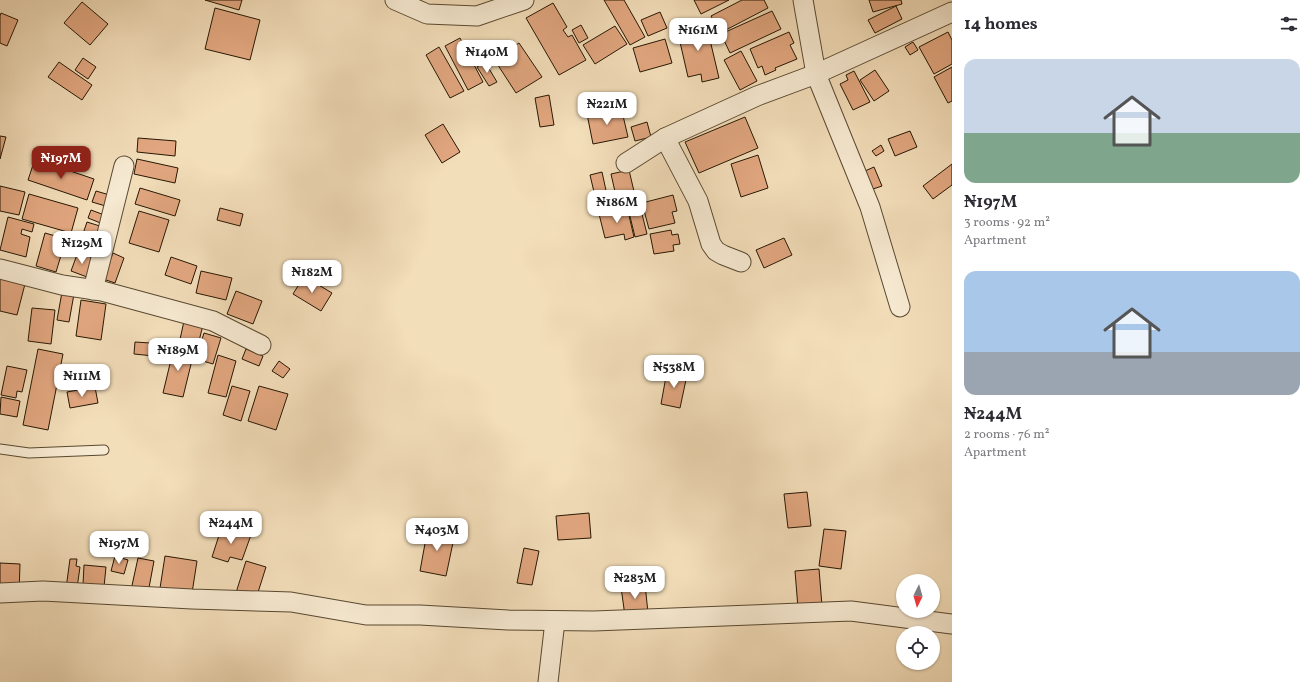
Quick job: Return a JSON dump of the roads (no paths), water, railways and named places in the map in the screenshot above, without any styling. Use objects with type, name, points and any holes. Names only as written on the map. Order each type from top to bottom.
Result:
[{"type":"street","points":[[395,0],[427,14],[477,16],[524,0]]},
{"type":"street","points":[[803,0],[816,74],[870,207],[900,307]]},
{"type":"street","points":[[626,163],[665,138],[756,96],[816,74],[952,12]]},
{"type":"street","points":[[665,138],[698,201],[711,244],[716,251],[741,262]]},
{"type":"street","points":[[93,290],[124,166]]},
{"type":"street","points":[[0,269],[93,290],[213,321],[261,345]]},
{"type":"street","points":[[0,593],[43,591],[192,599],[291,602],[366,615],[420,615],[508,620],[633,620],[851,611],[952,624]]},
{"type":"street","points":[[548,682],[556,621]]},
{"type":"lane","points":[[0,450],[29,453],[104,450]]}]
